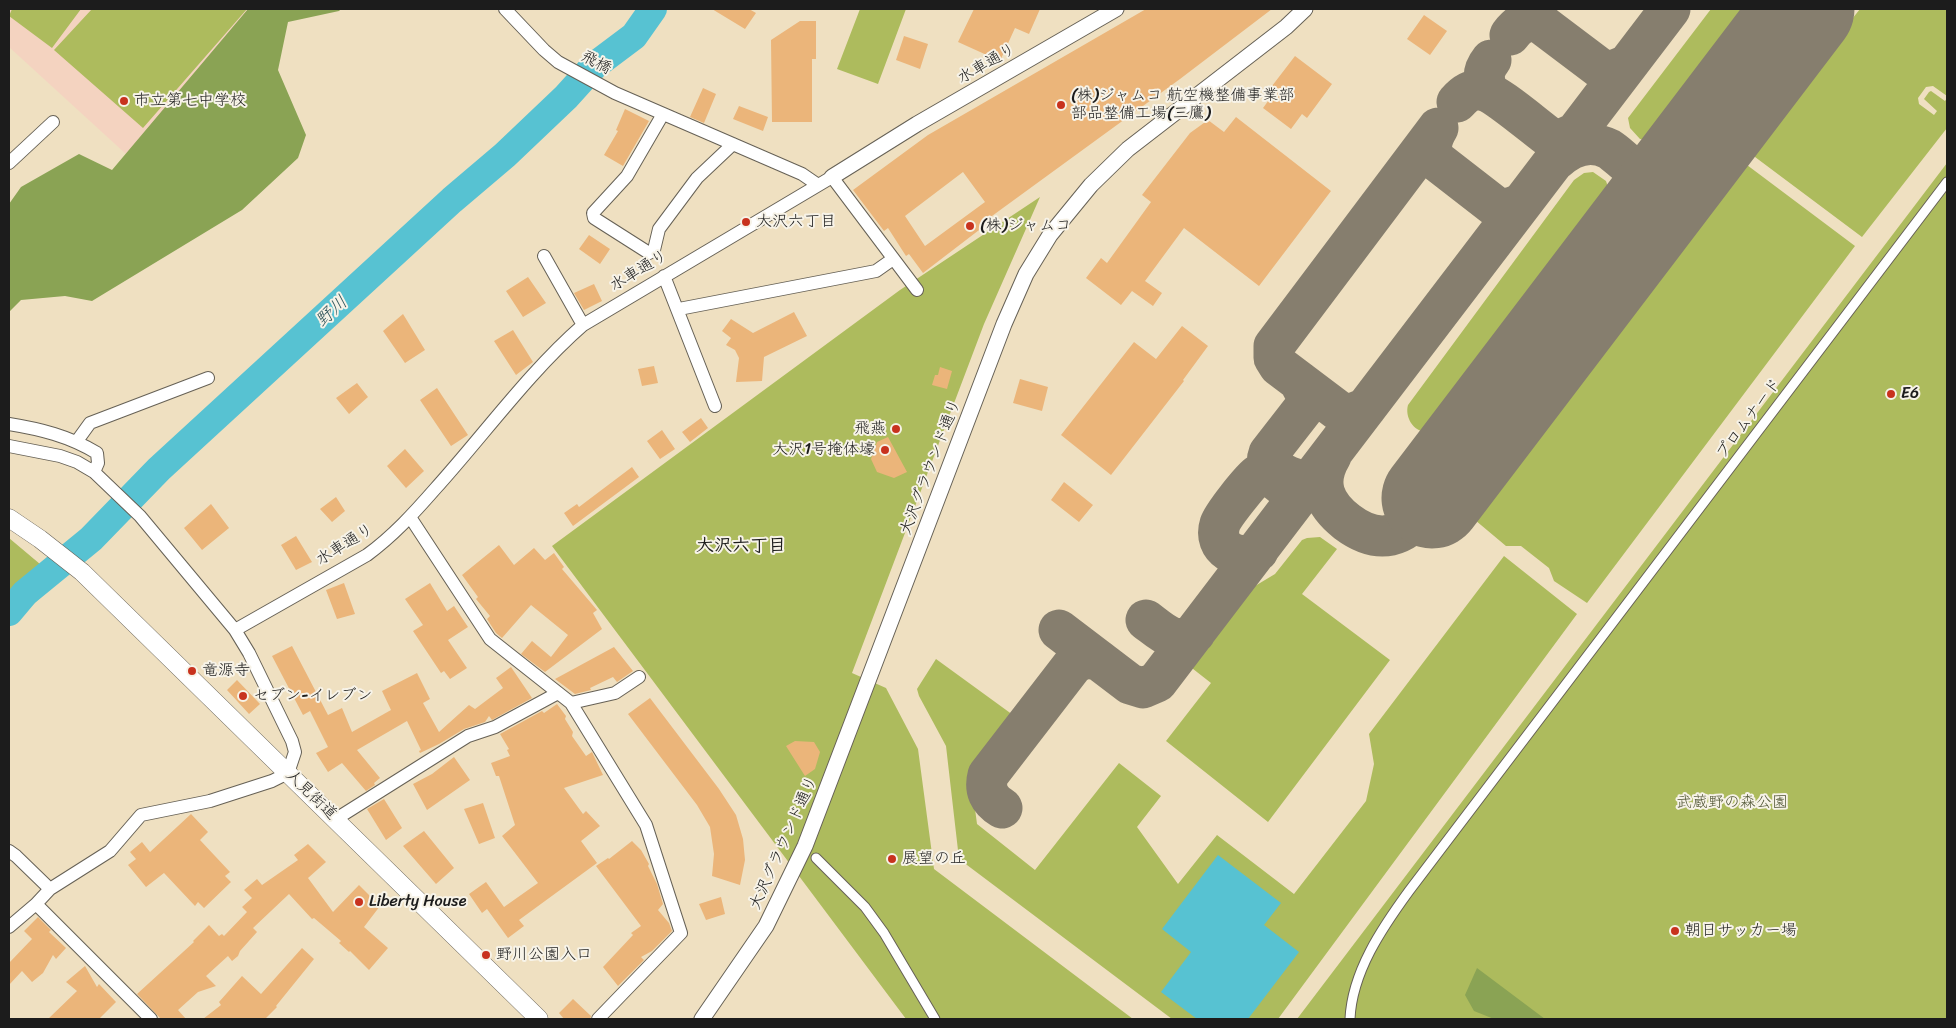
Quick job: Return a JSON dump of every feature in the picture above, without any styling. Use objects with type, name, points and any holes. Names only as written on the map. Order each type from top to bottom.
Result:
[{"type":"main road","name":"人見街道","points":[[9,518],[40,539],[82,572],[539,1019]]},
{"type":"street","name":"飛橋","points":[[505,9],[558,62],[610,90],[802,174],[818,185]]},
{"type":"street","name":"水車通り","points":[[235,630],[366,555],[385,542],[410,517],[567,339],[583,325],[926,119],[1116,9]]},
{"type":"street","name":"大沢グラウンド通り","points":[[702,1019],[766,926],[805,846],[1004,324],[1026,274],[1050,235],[1091,185],[1122,155],[1187,102],[1286,27],[1305,9]]},
{"type":"street","points":[[663,114],[627,176],[593,213],[594,218],[649,252],[654,250],[660,229],[697,178],[733,144]]},
{"type":"street","points":[[9,163],[53,122]]},
{"type":"street","points":[[832,177],[917,290]]},
{"type":"street","name":"プロムナード","points":[[1350,1019],[1356,983],[1371,951],[1409,891],[1947,182]]},
{"type":"street","points":[[544,256],[583,325]]},
{"type":"street","points":[[678,309],[876,271],[893,259]]},
{"type":"street","points":[[664,276],[715,406]]},
{"type":"street","points":[[77,441],[90,424],[208,378]]},
{"type":"street","points":[[9,424],[46,431],[77,441],[97,453],[97,476]]},
{"type":"street","points":[[9,446],[60,456],[77,462],[97,476],[140,516],[235,630],[292,740],[295,752],[288,773],[272,781],[210,801],[141,815],[110,851],[50,889],[9,927]]},
{"type":"street","points":[[410,517],[490,639],[571,703],[646,825],[681,933],[598,1019]]},
{"type":"street","points":[[571,703],[615,693],[639,677]]},
{"type":"street","points":[[336,819],[468,736],[495,727],[558,693]]},
{"type":"street","points":[[9,852],[16,856],[50,889]]},
{"type":"street","points":[[816,858],[865,907],[884,933],[935,1019]]},
{"type":"street","points":[[36,904],[151,1019]]},
{"type":"shaded area","name":"市立第七中学校","points":[[9,9],[266,9],[127,155],[9,47]]},
{"type":"green space","points":[[12,9],[81,9],[52,48],[9,16]]},
{"type":"green space","points":[[92,9],[247,9],[143,128],[54,50]]},
{"type":"green space","points":[[248,9],[341,9],[288,22],[278,70],[306,135],[298,158],[242,210],[92,301],[65,296],[21,300],[9,312],[9,204],[21,187],[79,154],[112,170]]},
{"type":"green space","points":[[860,9],[906,9],[878,84],[837,69]]},
{"type":"green space","points":[[1711,9],[1752,9],[1656,135],[1648,140],[1640,139],[1630,128],[1628,118]]},
{"type":"green space","points":[[1860,9],[1947,9],[1947,96],[1933,86],[1926,87],[1918,98],[1919,104],[1934,115],[1937,111],[1924,99],[1929,92],[1931,91],[1945,101],[1947,98],[1947,128],[1862,237],[1747,151]]},
{"type":"green space","points":[[1743,162],[1855,246],[1587,603],[1554,581],[1549,568],[1521,546],[1506,546],[1475,520]]},
{"type":"green space","name":"武蔵野の森公園","points":[[1947,163],[1947,1019],[1297,1019]]},
{"type":"green space","points":[[1593,172],[1606,181],[1609,190],[1605,201],[1432,430],[1426,432],[1417,429],[1408,416],[1408,405],[1574,180],[1584,173]]},
{"type":"green space","points":[[1040,197],[984,324],[852,673],[886,688],[918,749],[934,869],[1133,1019],[906,1019],[552,546],[900,290]]},
{"type":"green space","points":[[1320,537],[1337,549],[1302,594],[1390,660],[1268,822],[1166,741],[1211,683],[1188,665],[1250,589],[1275,574],[1302,540]]},
{"type":"green space","points":[[9,538],[59,580],[9,627]]},
{"type":"green space","points":[[1504,556],[1577,614],[1278,1019],[1172,1019],[959,859],[946,746],[917,689],[936,659],[1013,715],[970,771],[977,824],[1035,870],[1119,763],[1161,796],[1137,827],[1178,884],[1217,835],[1294,894],[1366,801],[1374,764],[1369,734]]},
{"type":"green space","points":[[1477,968],[1545,1019],[1494,1019],[1474,1011],[1465,995]]},
{"type":"water","points":[[1218,855],[1281,903],[1264,925],[1299,952],[1248,1019],[1197,1019],[1161,992],[1191,952],[1162,929]]},
{"type":"building","points":[[712,9],[749,9],[756,13],[745,29]]},
{"type":"building","points":[[974,9],[1040,9],[1029,34],[1015,28],[1000,61],[958,42]]},
{"type":"building","name":"(株)ジャムコ 航空機整備事業部 部品整備工場(三鷹)","points":[[1146,9],[1272,9],[1180,79],[981,224],[983,227],[923,273],[909,254],[906,256],[888,228],[884,231],[853,190],[928,135]],"holes":[[[963,172],[985,202],[925,246],[905,216]]]},
{"type":"building","points":[[1424,15],[1447,31],[1430,55],[1407,39]]},
{"type":"building","points":[[800,21],[816,21],[816,59],[812,59],[812,122],[772,122],[771,40]]},
{"type":"building","points":[[904,36],[928,44],[920,69],[896,60]]},
{"type":"building","points":[[1295,56],[1332,84],[1307,118],[1302,114],[1291,129],[1263,108],[1277,89],[1272,86]]},
{"type":"building","points":[[703,88],[716,94],[704,123],[690,117]]},
{"type":"building","points":[[739,106],[768,117],[763,131],[733,119]]},
{"type":"building","points":[[625,109],[649,121],[623,166],[604,155],[618,131],[616,130]]},
{"type":"building","points":[[1236,117],[1331,191],[1259,286],[1184,228],[1145,281],[1162,293],[1153,306],[1132,291],[1121,305],[1086,278],[1101,258],[1107,263],[1151,202],[1142,195],[1190,133],[1208,120],[1224,132]]},
{"type":"building","points":[[589,235],[610,249],[600,264],[579,249]]},
{"type":"building","points":[[528,277],[546,303],[523,317],[506,291]]},
{"type":"building","points":[[594,284],[602,301],[584,310],[574,293]]},
{"type":"building","points":[[794,312],[807,336],[764,357],[762,381],[736,382],[739,358],[735,350],[726,345],[731,338],[722,331],[731,319],[753,333]]},
{"type":"building","points":[[403,314],[425,350],[405,363],[383,331]]},
{"type":"building","points":[[1182,326],[1208,346],[1184,381],[1111,475],[1061,435],[1134,342],[1156,359]]},
{"type":"building","points":[[513,330],[533,362],[516,375],[494,341]]},
{"type":"building","points":[[654,366],[658,383],[642,386],[638,369]]},
{"type":"building","points":[[940,367],[952,371],[947,389],[932,385]]},
{"type":"building","points":[[1020,379],[1048,387],[1042,411],[1013,403]]},
{"type":"building","points":[[357,383],[368,397],[349,414],[336,398]]},
{"type":"building","points":[[437,388],[468,435],[451,446],[420,400]]},
{"type":"building","points":[[701,418],[708,428],[690,442],[682,432]]},
{"type":"building","points":[[662,430],[675,449],[660,459],[647,441]]},
{"type":"building","name":"大沢1号掩体壕","points":[[888,437],[907,472],[894,478],[877,472],[871,459],[877,442]]},
{"type":"building","points":[[405,449],[424,471],[406,488],[387,466]]},
{"type":"building","points":[[632,467],[639,477],[573,526],[564,513],[577,504],[579,507]]},
{"type":"building","points":[[1064,482],[1093,505],[1079,522],[1051,500]]},
{"type":"building","points":[[336,497],[345,511],[332,522],[320,509]]},
{"type":"building","points":[[211,504],[229,528],[202,550],[184,528]]},
{"type":"building","points":[[296,536],[312,562],[296,570],[281,545]]},
{"type":"building","points":[[499,545],[514,565],[534,548],[545,560],[554,553],[564,567],[562,569],[597,610],[593,613],[602,629],[545,672],[521,654],[532,641],[551,657],[568,635],[531,605],[502,638],[496,633],[487,619],[490,616],[476,599],[478,597],[462,575]]},
{"type":"building","points":[[344,583],[355,614],[337,619],[326,590]]},
{"type":"building","points":[[430,583],[447,611],[454,606],[468,627],[448,640],[467,668],[450,679],[444,671],[441,673],[413,631],[423,625],[405,599]]},
{"type":"building","points":[[292,646],[328,715],[342,708],[352,732],[391,710],[382,691],[417,673],[430,699],[423,703],[439,732],[469,705],[475,709],[503,688],[496,678],[511,667],[532,698],[492,720],[489,716],[485,722],[464,729],[420,753],[419,751],[421,750],[407,721],[357,750],[380,778],[374,783],[375,785],[366,791],[342,763],[328,772],[316,753],[328,747],[310,711],[303,715],[272,656]]},
{"type":"building","points":[[614,647],[633,671],[617,682],[613,677],[590,688],[591,690],[575,694],[555,679]]},
{"type":"building","points":[[237,680],[260,704],[249,714],[227,690]]},
{"type":"building","points":[[650,698],[719,789],[736,815],[743,839],[745,860],[740,885],[712,876],[714,854],[710,827],[697,805],[628,714]]},
{"type":"building","points":[[557,704],[566,716],[565,719],[573,732],[572,736],[586,756],[592,752],[603,775],[564,788],[583,814],[586,811],[600,826],[581,841],[597,863],[519,920],[524,926],[508,938],[487,909],[482,913],[469,894],[486,882],[504,907],[538,883],[502,836],[515,825],[499,776],[496,776],[491,763],[510,756],[507,750],[509,749],[500,734],[542,711],[544,713]]},
{"type":"building","points":[[795,741],[814,742],[820,752],[815,769],[805,776],[786,746]]},
{"type":"building","points":[[454,757],[470,780],[427,810],[413,784],[432,774]]},
{"type":"building","points":[[384,799],[402,828],[386,840],[367,809]]},
{"type":"building","points":[[483,803],[495,838],[479,844],[464,809]]},
{"type":"building","points":[[191,814],[208,832],[200,840],[230,872],[225,876],[231,882],[204,908],[198,902],[195,906],[164,873],[146,887],[128,865],[136,859],[130,852],[142,842],[150,852]]},
{"type":"building","points":[[424,831],[454,868],[436,884],[403,846]]},
{"type":"building","points":[[632,841],[641,850],[649,864],[648,866],[657,884],[663,904],[658,910],[669,923],[672,931],[652,951],[641,957],[644,960],[618,986],[603,967],[633,935],[631,933],[641,926],[596,866],[609,859]]},
{"type":"building","points":[[308,844],[326,862],[308,878],[333,912],[359,885],[380,906],[364,927],[388,948],[369,970],[339,943],[341,941],[314,918],[312,919],[289,894],[253,928],[257,932],[240,951],[238,956],[232,961],[228,956],[206,976],[216,986],[198,992],[178,1010],[186,1019],[161,1019],[137,994],[194,942],[209,925],[219,936],[222,934],[224,936],[247,912],[242,907],[252,898],[244,890],[257,879],[262,885],[298,860],[294,855]]},
{"type":"building","points":[[721,897],[725,914],[706,920],[699,904]]},
{"type":"building","points":[[38,917],[51,930],[49,932],[66,948],[56,959],[53,955],[43,973],[32,982],[22,971],[9,985],[9,963],[32,939],[24,931]]},
{"type":"building","points":[[302,948],[314,959],[277,1007],[265,1019],[203,1019],[221,1005],[219,1002],[242,976],[261,994]]},
{"type":"building","points":[[85,966],[97,987],[99,984],[116,1002],[99,1019],[48,1019],[77,991],[66,982]]},
{"type":"building","points":[[573,999],[591,1016],[590,1019],[564,1019],[559,1013]]},
{"type":"waterway","name":"野川","points":[[9,612],[25,593],[91,539],[159,469],[452,200],[505,155],[566,97],[594,66],[634,36],[653,9]]},
{"type":"taxiway","points":[[1535,9],[1540,23],[1601,69],[1612,71],[1627,65]]},
{"type":"taxiway","points":[[1059,630],[1130,684],[1143,688],[1157,682],[1670,9]]},
{"type":"taxiway","points":[[1510,35],[1523,23],[1540,23]]},
{"type":"taxiway","points":[[1489,92],[1484,75],[1491,60]]},
{"type":"taxiway","points":[[1457,102],[1467,93],[1473,90],[1480,90],[1495,96],[1549,137],[1560,140],[1575,133]]},
{"type":"taxiway","points":[[1438,128],[1432,145],[1433,154],[1438,162],[1496,207],[1508,209],[1522,203]]},
{"type":"taxiway","points":[[1366,408],[1351,414],[1340,412],[1279,366],[1274,358],[1274,346],[1438,128]]},
{"type":"taxiway","points":[[1556,160],[1574,148],[1595,145],[1609,149],[1637,170],[1659,172],[1678,166],[1700,145]]},
{"type":"taxiway","points":[[1634,169],[1643,186],[1644,193],[1641,215],[1634,232]]},
{"type":"taxiway","points":[[1287,488],[1270,474],[1267,459],[1269,453],[1304,408],[1307,396],[1299,381]]},
{"type":"taxiway","points":[[1331,456],[1324,475],[1324,492],[1333,508],[1347,522],[1365,532],[1382,536],[1399,532],[1416,520]]},
{"type":"taxiway","points":[[1258,551],[1243,555],[1236,554],[1223,547],[1219,533],[1220,524],[1231,506],[1254,478],[1266,471],[1273,470],[1298,480],[1315,476]]},
{"type":"taxiway","points":[[1146,620],[1164,633],[1175,638],[1182,639],[1195,633]]},
{"type":"taxiway","points":[[1002,808],[994,802],[987,790],[988,775],[1072,666],[1085,659],[1100,661]]},
{"type":"runway","points":[[1432,498],[1804,9]]},
{"type":"place","name":"市立第七中学校","points":[[124,101]]},
{"type":"place","name":"(株)ジャムコ 航空機整備事業部 部品整備工場(三鷹)","points":[[1061,105]]},
{"type":"place","name":"大沢六丁目","points":[[746,222]]},
{"type":"place","name":"(株)ジャムコ","points":[[970,226]]},
{"type":"place","name":"E6","points":[[1891,394]]},
{"type":"place","name":"飛燕","points":[[896,429]]},
{"type":"place","name":"大沢1号掩体壕","points":[[885,450]]},
{"type":"place","name":"竜源寺","points":[[192,671]]},
{"type":"place","name":"セブン-イレブン","points":[[243,696]]},
{"type":"place","name":"展望の丘","points":[[892,859]]},
{"type":"place","name":"Liberty House","points":[[359,902]]},
{"type":"place","name":"朝日サッカー場","points":[[1675,931]]},
{"type":"place","name":"野川公園入口","points":[[486,955]]},
{"type":"district","name":"大沢六丁目","points":[[741,546]]}]
